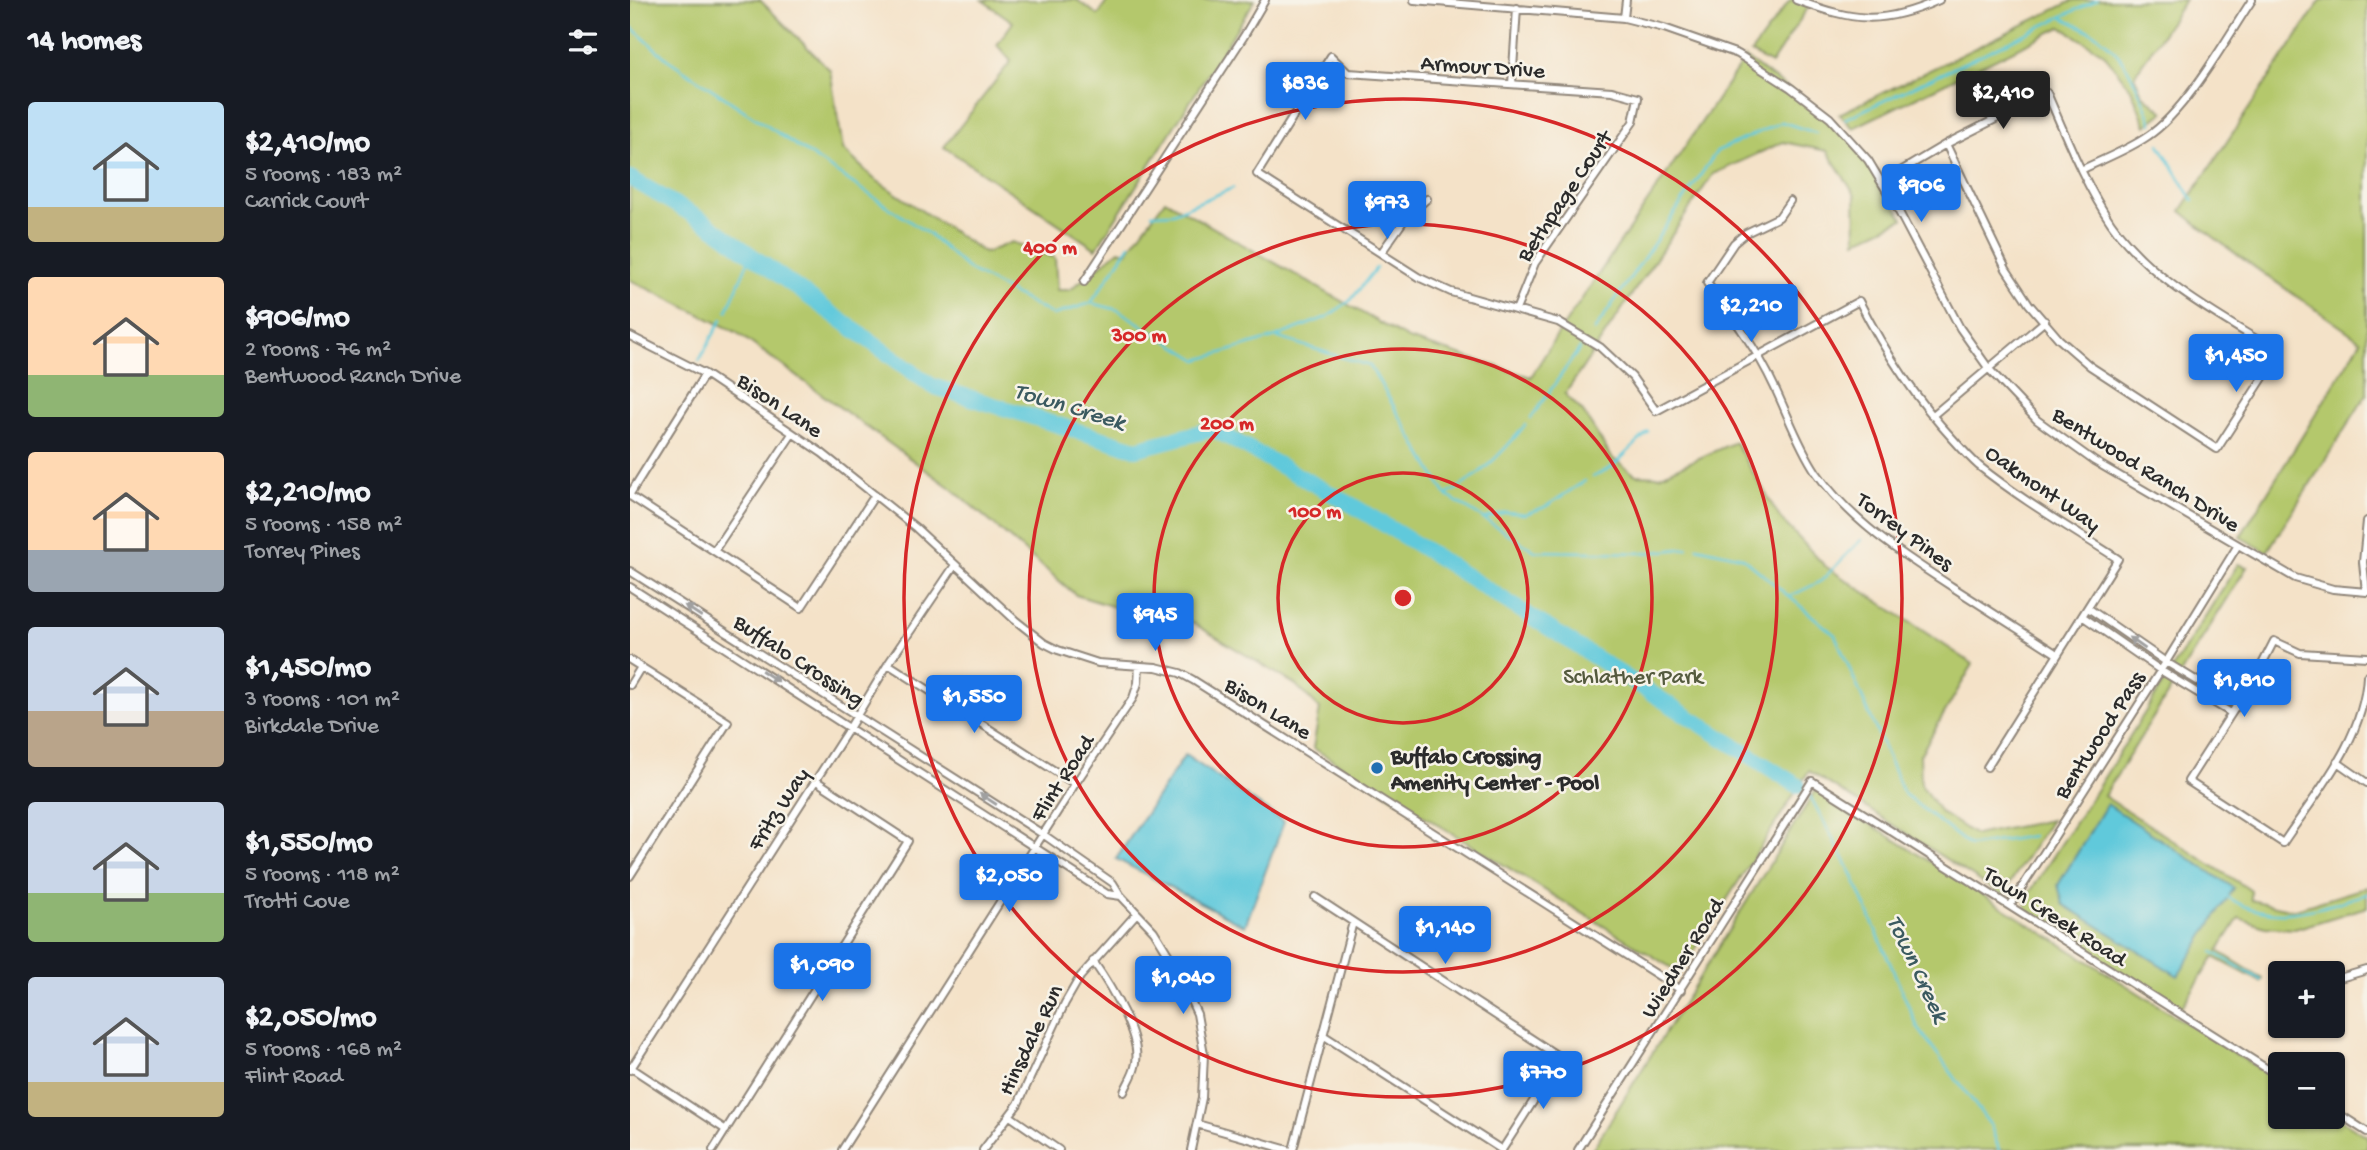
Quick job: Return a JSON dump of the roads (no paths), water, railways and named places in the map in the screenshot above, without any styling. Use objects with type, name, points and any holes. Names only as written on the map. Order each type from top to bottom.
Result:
[{"type":"street","points":[[1084,282],[1265,0]]},
{"type":"street","name":"Bentwood Ranch Drive","points":[[1414,0],[1624,18],[1664,28],[1738,54],[1791,88],[1830,118],[1868,160],[1960,328],[1989,369],[2037,420],[2094,461],[2295,578],[2333,589],[2366,592]]},
{"type":"street","points":[[1624,18],[1626,0]]},
{"type":"street","points":[[1796,0],[1839,16],[1878,19],[1914,11],[1939,0]]},
{"type":"street","points":[[2081,170],[2149,136],[2187,96],[2252,0]]},
{"type":"street","points":[[1512,84],[1517,8]]},
{"type":"street","name":"Armour Drive","points":[[1381,253],[1256,174],[1331,56],[1348,73],[1612,91],[1638,98]]},
{"type":"street","points":[[1882,182],[1946,144],[2047,93],[2081,170],[2110,223],[2134,251],[2153,269],[2201,304],[2278,353],[2217,449],[2090,366],[2059,339],[2029,304],[2006,269],[1946,144]]},
{"type":"street","name":"Bethpage Court","points":[[1516,310],[1535,263],[1633,122],[1638,98]]},
{"type":"street","points":[[1427,198],[1407,216],[1381,253],[1418,277],[1451,292],[1558,322],[1600,347],[1632,377],[1656,411],[1758,356]]},
{"type":"street","name":"Torrey Pines","points":[[1790,201],[1779,217],[1746,233],[1734,243],[1707,283],[1758,356],[1775,386],[1793,433],[1816,472],[1840,502],[1876,535],[1913,562],[2057,654]]},
{"type":"street","name":"Oakmont Way","points":[[1758,356],[1859,301],[1882,346],[1908,385],[1932,416],[1977,464],[2118,559],[2088,608]]},
{"type":"street","points":[[1932,416],[2045,321]]},
{"type":"street","name":"Bison Lane","points":[[630,336],[705,374],[822,453],[916,528],[1015,620],[1044,643],[1098,663],[1168,670],[1193,680],[1681,990]]},
{"type":"street","points":[[705,374],[630,495],[801,608],[875,495]]},
{"type":"street","points":[[715,551],[792,434]]},
{"type":"street","points":[[2366,592],[2363,562],[2367,521]]},
{"type":"street","name":"Bentwood Pass","points":[[2010,906],[2238,545]]},
{"type":"street","name":"Fritz Way","points":[[630,1069],[888,664],[955,565]]},
{"type":"street","name":"Buffalo Crossing","points":[[630,571],[1044,835],[1113,883],[1121,896],[1154,931],[1173,962],[1196,1014],[1204,1054],[1202,1098],[1191,1150]]},
{"type":"street","name":"Buffalo Crossing","points":[[630,587],[1107,894],[1121,896]]},
{"type":"street","points":[[1987,767],[2088,608],[2166,662],[2237,705]]},
{"type":"street","points":[[2082,616],[2160,670],[2231,713]]},
{"type":"street","points":[[2367,657],[2300,653],[2274,641],[2257,674],[2188,781],[2283,843],[2337,762],[2361,714],[2367,676]]},
{"type":"street","points":[[630,660],[728,722],[630,876]]},
{"type":"street","points":[[888,664],[1075,784]]},
{"type":"street","name":"Flint Road","points":[[842,1150],[1075,784],[1133,698],[1138,683],[1139,666]]},
{"type":"street","points":[[630,685],[641,667]]},
{"type":"street","points":[[2337,762],[2367,783]]},
{"type":"street","points":[[713,1150],[908,841],[815,780]]},
{"type":"street","name":"Wiedner Road","points":[[1578,1150],[1812,781]]},
{"type":"street","name":"Town Creek Road","points":[[1812,781],[2268,1069]]},
{"type":"street","points":[[1315,898],[1561,1058],[1502,1150],[1323,1035]]},
{"type":"street","name":"Hinsdale Run","points":[[982,1150],[1010,1116],[1026,1090],[1065,1003],[1080,977],[1137,913]]},
{"type":"street","points":[[1197,1124],[1290,1150],[1353,922]]},
{"type":"street","points":[[1093,961],[1122,1008],[1133,1037],[1136,1065],[1124,1092]]},
{"type":"street","points":[[2345,977],[2367,970]]},
{"type":"street","points":[[630,1069],[726,1130]]},
{"type":"street","points":[[1010,1116],[1059,1150]]},
{"type":"street","points":[[2345,1118],[2367,1132]]},
{"type":"water","points":[[1185,755],[1284,822],[1245,926],[1116,859]]},
{"type":"water","points":[[2107,804],[2234,888],[2178,976],[2063,904],[2058,885]]},
{"type":"waterway","points":[[1845,119],[2097,0]]},
{"type":"waterway","points":[[2063,18],[2098,36],[2117,53],[2137,88],[2152,124]]},
{"type":"waterway","points":[[630,26],[667,59],[930,235],[969,270],[1053,315],[1091,303],[1118,310],[1198,360],[1276,337],[1370,366],[1446,495],[1535,551],[1647,553],[1688,548]]},
{"type":"waterway","points":[[1594,331],[1717,151],[1782,122],[1816,133]]},
{"type":"waterway","points":[[2159,144],[2193,200]]},
{"type":"waterway","name":"Town Creek","points":[[630,178],[707,223],[932,386],[1136,449],[1213,429],[1352,505],[1421,547],[1798,786]]},
{"type":"waterway","points":[[1152,214],[1173,213],[1233,188]]},
{"type":"waterway","points":[[1091,303],[1130,245]]},
{"type":"waterway","points":[[727,311],[751,255]]},
{"type":"waterway","points":[[1278,336],[1327,317],[1351,300],[1376,268]]},
{"type":"waterway","points":[[699,361],[722,319]]},
{"type":"waterway","points":[[1531,418],[1580,348]]},
{"type":"waterway","points":[[1446,495],[1489,464],[1525,425]]},
{"type":"waterway","points":[[1593,477],[1612,467],[1648,432]]},
{"type":"waterway","points":[[1483,519],[1506,512],[1525,514],[1545,507],[1585,481]]},
{"type":"waterway","points":[[1791,596],[1821,581],[1861,540]]},
{"type":"waterway","points":[[1697,547],[1742,557],[1835,635],[1904,794],[1970,846],[2033,836]]},
{"type":"waterway","name":"Town Creek","points":[[1810,796],[1851,872],[1918,1028],[1991,1126],[1999,1150]]},
{"type":"waterway","points":[[2226,896],[2244,906],[2278,913],[2313,909],[2367,894]]},
{"type":"waterway","points":[[2213,952],[2261,980]]},
{"type":"place","name":"Buffalo Crossing Amenity Center - Pool","points":[[1377,768]]},
{"type":"park label","name":"Schlather Park","points":[[1633,675]]}]
